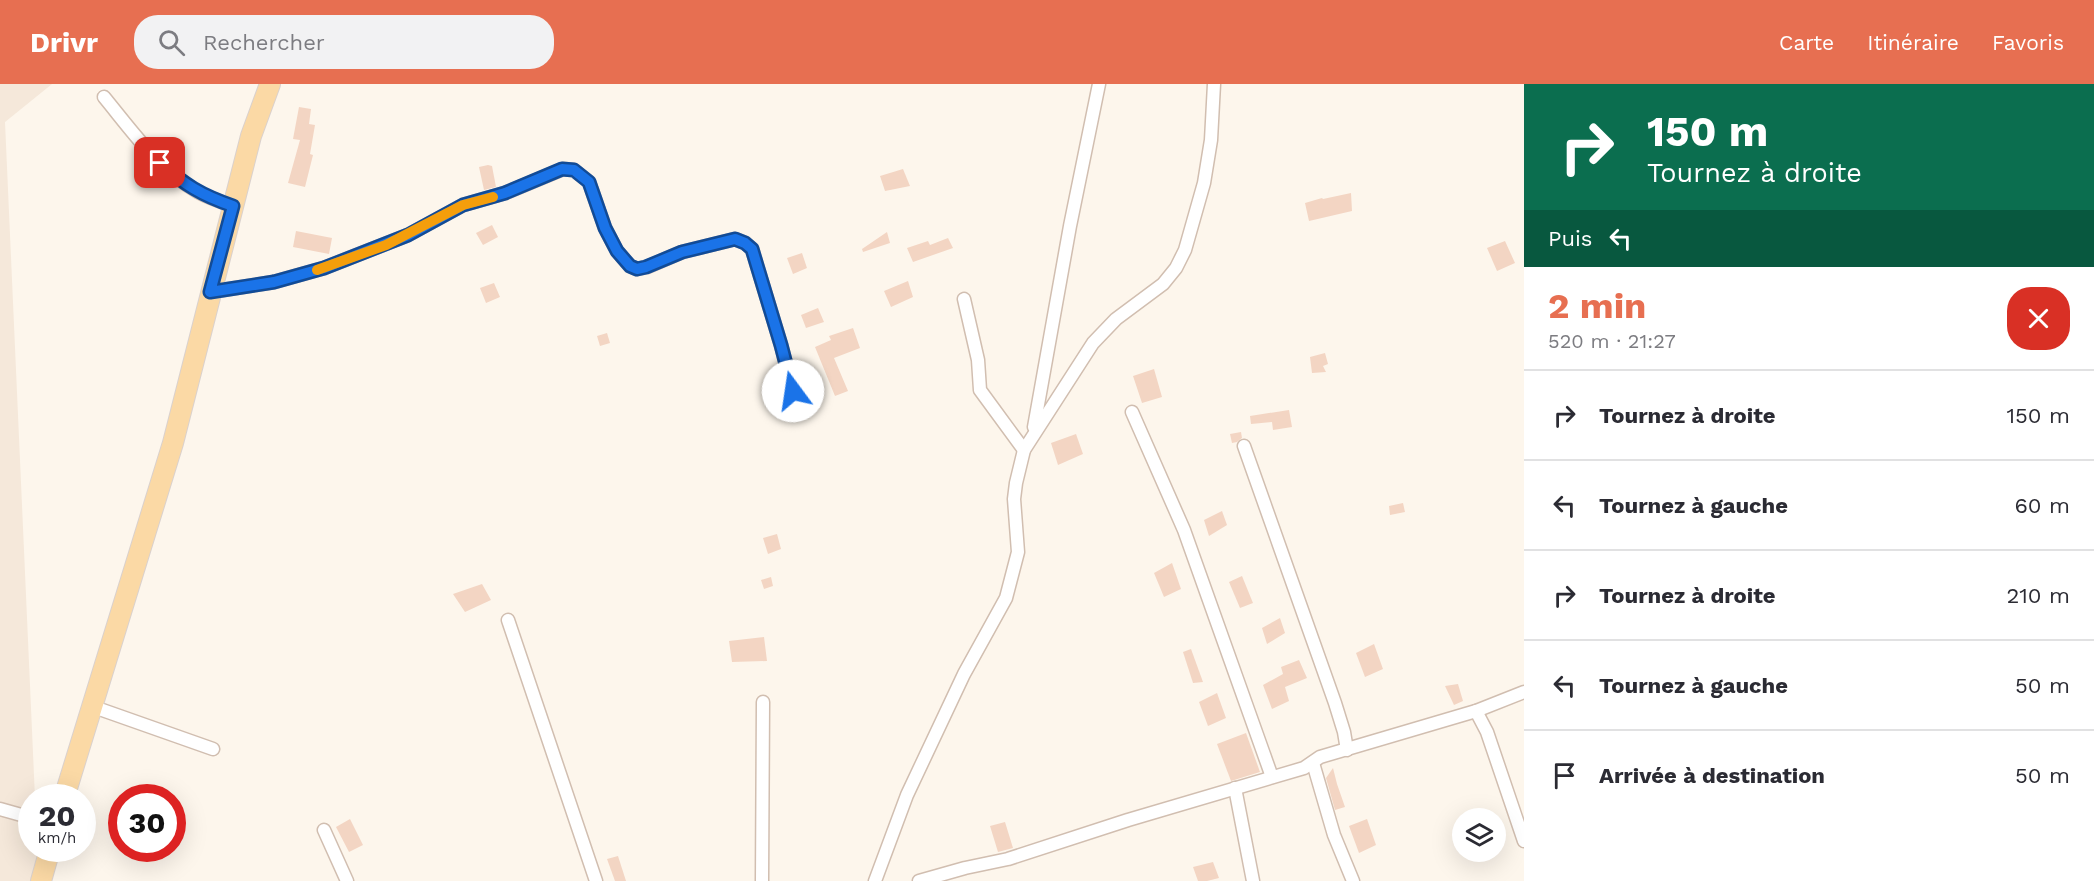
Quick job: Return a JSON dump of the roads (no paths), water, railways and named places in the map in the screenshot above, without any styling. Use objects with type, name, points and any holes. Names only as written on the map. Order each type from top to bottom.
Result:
[{"type":"main road","points":[[68,784],[172,443],[251,136],[270,84]]},
{"type":"main road","points":[[41,881],[46,862]]},
{"type":"street","points":[[1032,434],[1099,84]]},
{"type":"street","points":[[875,881],[912,785],[964,674],[1006,598],[1018,552],[1014,499],[1024,450],[1032,434],[1101,333],[1163,284],[1176,268],[1185,250],[1204,183],[1211,140],[1214,84]]},
{"type":"street","points":[[104,97],[160,163],[184,184],[200,194],[233,206]]},
{"type":"street","points":[[210,292],[274,282],[324,268],[408,235],[463,205],[505,193],[552,172],[562,169],[574,170],[589,182],[605,228],[617,251],[630,266],[637,269],[646,267],[682,252],[735,239],[752,249],[793,391],[803,405]]},
{"type":"street","points":[[964,299],[978,360],[980,390],[1024,450]]},
{"type":"street","points":[[1132,412],[1184,530],[1272,777]]},
{"type":"street","points":[[1244,446],[1335,703],[1347,750]]},
{"type":"street","points":[[507,620],[596,881]]},
{"type":"street","points":[[919,881],[1019,856],[1304,768],[1320,757],[1476,711],[1524,692]]},
{"type":"street","points":[[762,881],[763,702]]},
{"type":"street","points":[[91,706],[213,749]]},
{"type":"street","points":[[1476,711],[1487,732],[1524,841]]},
{"type":"street","points":[[1313,763],[1334,835],[1353,881]]},
{"type":"street","points":[[1235,788],[1253,881]]},
{"type":"street","points":[[0,809],[18,814]]},
{"type":"street","points":[[324,830],[347,881]]}]
